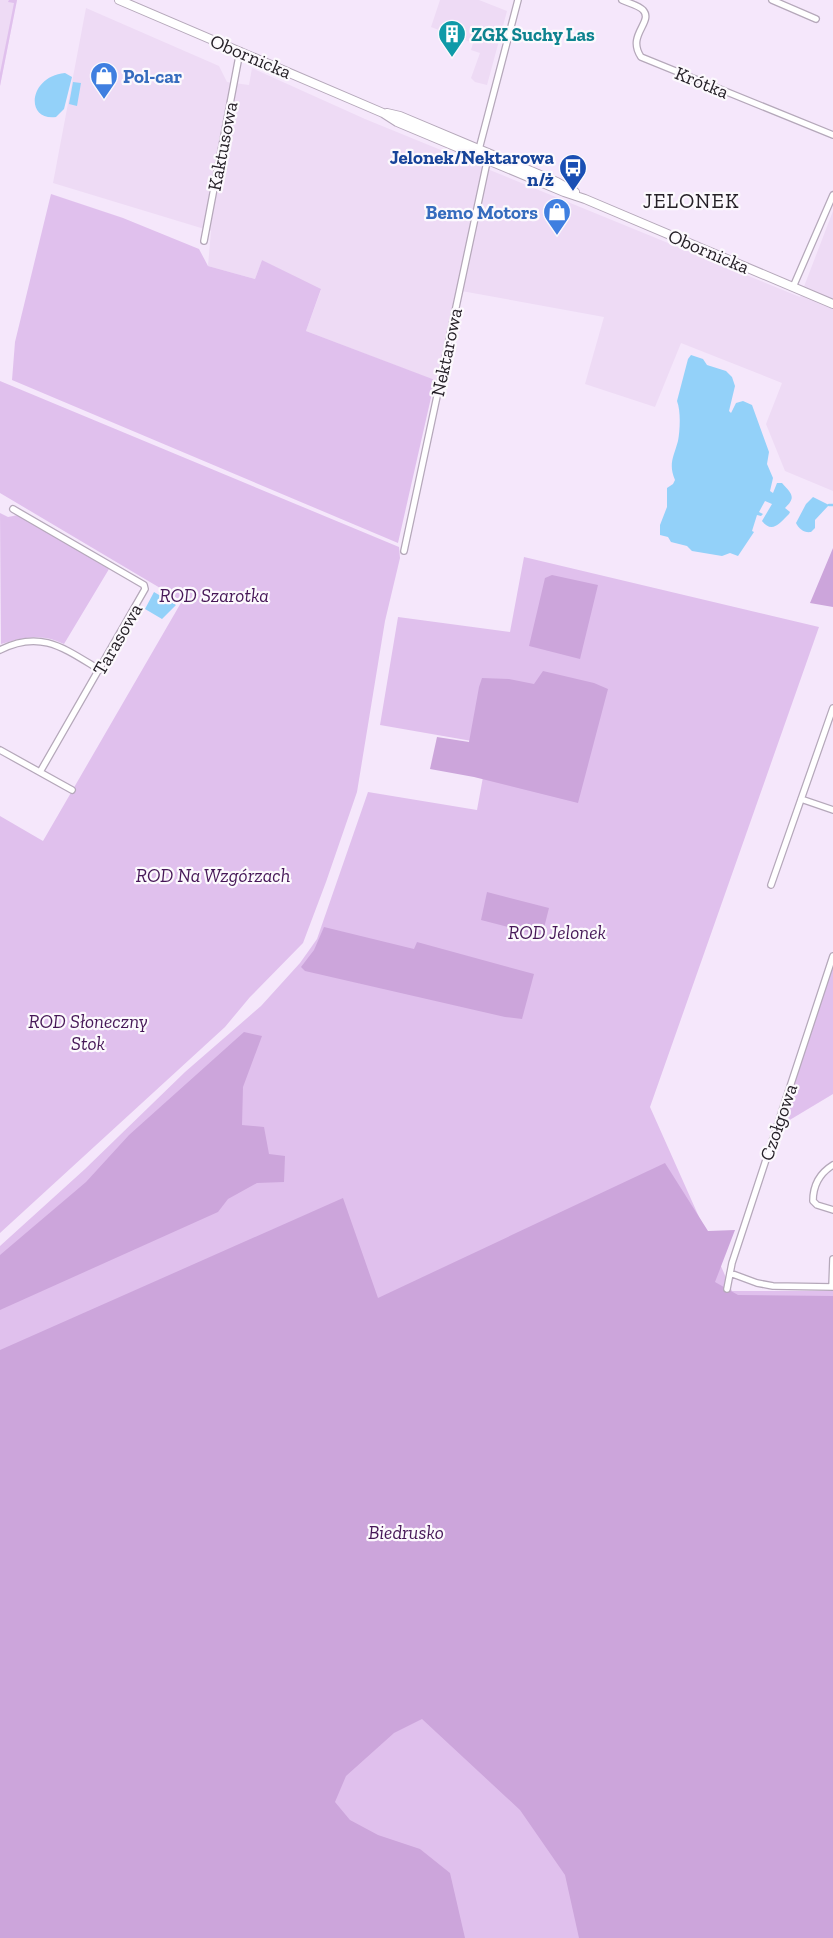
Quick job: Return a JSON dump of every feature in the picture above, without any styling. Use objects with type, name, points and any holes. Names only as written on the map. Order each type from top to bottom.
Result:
[{"type":"main road","name":"Obornicka","points":[[119,0],[383,112],[397,122],[488,157],[564,192],[585,199],[833,304]]},
{"type":"street","points":[[478,153],[518,0]]},
{"type":"street","name":"Krótka","points":[[622,0],[642,8],[645,13],[646,18],[635,42],[636,50],[641,57],[833,135]]},
{"type":"street","points":[[772,0],[816,19]]},
{"type":"street","name":"Kaktusowa","points":[[204,241],[240,51]]},
{"type":"street","name":"Nektarowa","points":[[404,551],[488,157]]},
{"type":"street","points":[[793,287],[833,195]]},
{"type":"street","name":"Tarasowa","points":[[13,509],[144,585],[144,593],[40,772]]},
{"type":"street","points":[[0,650],[12,644],[26,641],[50,642],[100,670]]},
{"type":"street","points":[[771,885],[801,799],[830,725],[833,708]]},
{"type":"street","points":[[0,750],[72,790]]},
{"type":"street","points":[[801,799],[833,810]]},
{"type":"street","name":"Czołgowa","points":[[726,1289],[772,1136],[833,956]]},
{"type":"street","points":[[833,1165],[820,1175],[813,1194],[813,1201],[817,1205],[833,1210]]},
{"type":"street","points":[[730,1273],[757,1283],[773,1286],[833,1287],[833,1259]]},
{"type":"shaded area","points":[[0,0],[17,0],[0,86]]},
{"type":"shaded area","points":[[440,0],[479,0],[507,11],[487,85],[475,82],[471,78],[480,53],[471,50],[473,43],[431,27]]},
{"type":"shaded area","points":[[86,8],[219,66],[227,82],[249,85],[252,68],[365,119],[800,297],[833,211],[833,491],[785,471],[766,424],[782,383],[681,343],[655,407],[585,384],[604,317],[456,290],[436,381],[306,331],[321,290],[262,260],[255,279],[208,266],[211,231],[53,183]]},
{"type":"green space","points":[[9,0],[17,0],[0,86],[0,73],[14,3],[8,2]]},
{"type":"green space","points":[[51,194],[123,218],[199,249],[208,266],[255,279],[262,260],[321,289],[306,331],[435,380],[398,543],[12,380],[15,342]]},
{"type":"green space","points":[[0,381],[399,547],[400,558],[385,621],[357,792],[303,943],[250,997],[225,1027],[0,1233],[0,816],[43,841],[182,601],[0,493]]},
{"type":"green space","points":[[0,513],[8,517],[18,515],[109,569],[64,644],[48,638],[32,637],[1,644]]},
{"type":"green space","points":[[833,548],[833,607],[810,603]]},
{"type":"green space","name":"Biedrusko","points":[[524,557],[819,627],[650,1107],[732,1291],[833,1291],[833,1938],[0,1938],[0,1246],[85,1169],[185,1072],[261,1006],[300,963],[317,939],[368,792],[477,810],[489,744],[380,725],[398,617],[510,632]]},
{"type":"green space","points":[[552,575],[598,585],[580,659],[529,646],[545,578]]},
{"type":"green space","points":[[543,671],[594,683],[608,689],[578,803],[474,777],[430,769],[437,737],[469,742],[482,678],[509,679],[534,684]]},
{"type":"green space","points":[[487,892],[549,908],[542,936],[481,920]]},
{"type":"green space","points":[[324,927],[414,949],[417,942],[534,974],[522,1019],[505,1017],[305,971],[301,967],[314,950]]},
{"type":"green space","points":[[833,963],[833,1094],[788,1121],[783,1118]]},
{"type":"green space","points":[[244,1032],[262,1036],[243,1087],[242,1125],[264,1127],[269,1154],[285,1156],[284,1182],[257,1183],[228,1199],[218,1212],[0,1310],[0,1255],[86,1182],[129,1135]]},
{"type":"green space","name":"Biedrusko","points":[[665,1163],[708,1231],[735,1230],[715,1282],[738,1295],[833,1296],[833,1938],[579,1938],[565,1875],[520,1810],[422,1719],[394,1733],[346,1776],[335,1802],[350,1820],[378,1835],[420,1849],[450,1873],[465,1938],[0,1938],[0,1350],[343,1198],[378,1298]]},
{"type":"water","points":[[65,73],[72,77],[64,109],[56,117],[46,116],[39,112],[35,106],[38,89],[53,76]]},
{"type":"water","points":[[73,82],[81,83],[77,106],[69,104]]},
{"type":"water","points":[[691,355],[703,359],[707,365],[726,371],[732,377],[735,386],[729,411],[731,413],[736,403],[743,401],[752,405],[769,452],[767,464],[773,478],[770,491],[773,493],[777,483],[782,483],[792,498],[785,508],[790,512],[789,514],[773,527],[769,527],[762,521],[772,504],[765,501],[759,512],[763,514],[761,516],[757,515],[752,531],[754,532],[738,556],[730,553],[722,556],[692,551],[687,546],[671,542],[668,537],[660,535],[660,525],[667,507],[667,488],[675,480],[672,465],[679,432],[680,415],[677,401],[688,359]]},
{"type":"water","points":[[813,497],[829,505],[815,520],[815,528],[811,532],[806,532],[800,529],[796,523],[806,504]]},
{"type":"water","points":[[154,592],[176,605],[162,619],[145,609]]},
{"type":"place","name":"ZGK Suchy Las","points":[[452,58]]},
{"type":"place","name":"Pol-car","points":[[104,100]]},
{"type":"place","name":"Jelonek/Nektarowa n/ż","points":[[573,192]]},
{"type":"place","name":"Bemo Motors","points":[[557,236]]},
{"type":"district","name":"JELONEK","points":[[691,201]]},
{"type":"park label","name":"ROD Szarotka","points":[[214,595]]},
{"type":"park label","name":"ROD Na Wzgórzach","points":[[213,875]]},
{"type":"park label","name":"ROD Jelonek","points":[[557,932]]},
{"type":"park label","name":"ROD Słoneczny Stok","points":[[88,1032]]}]
